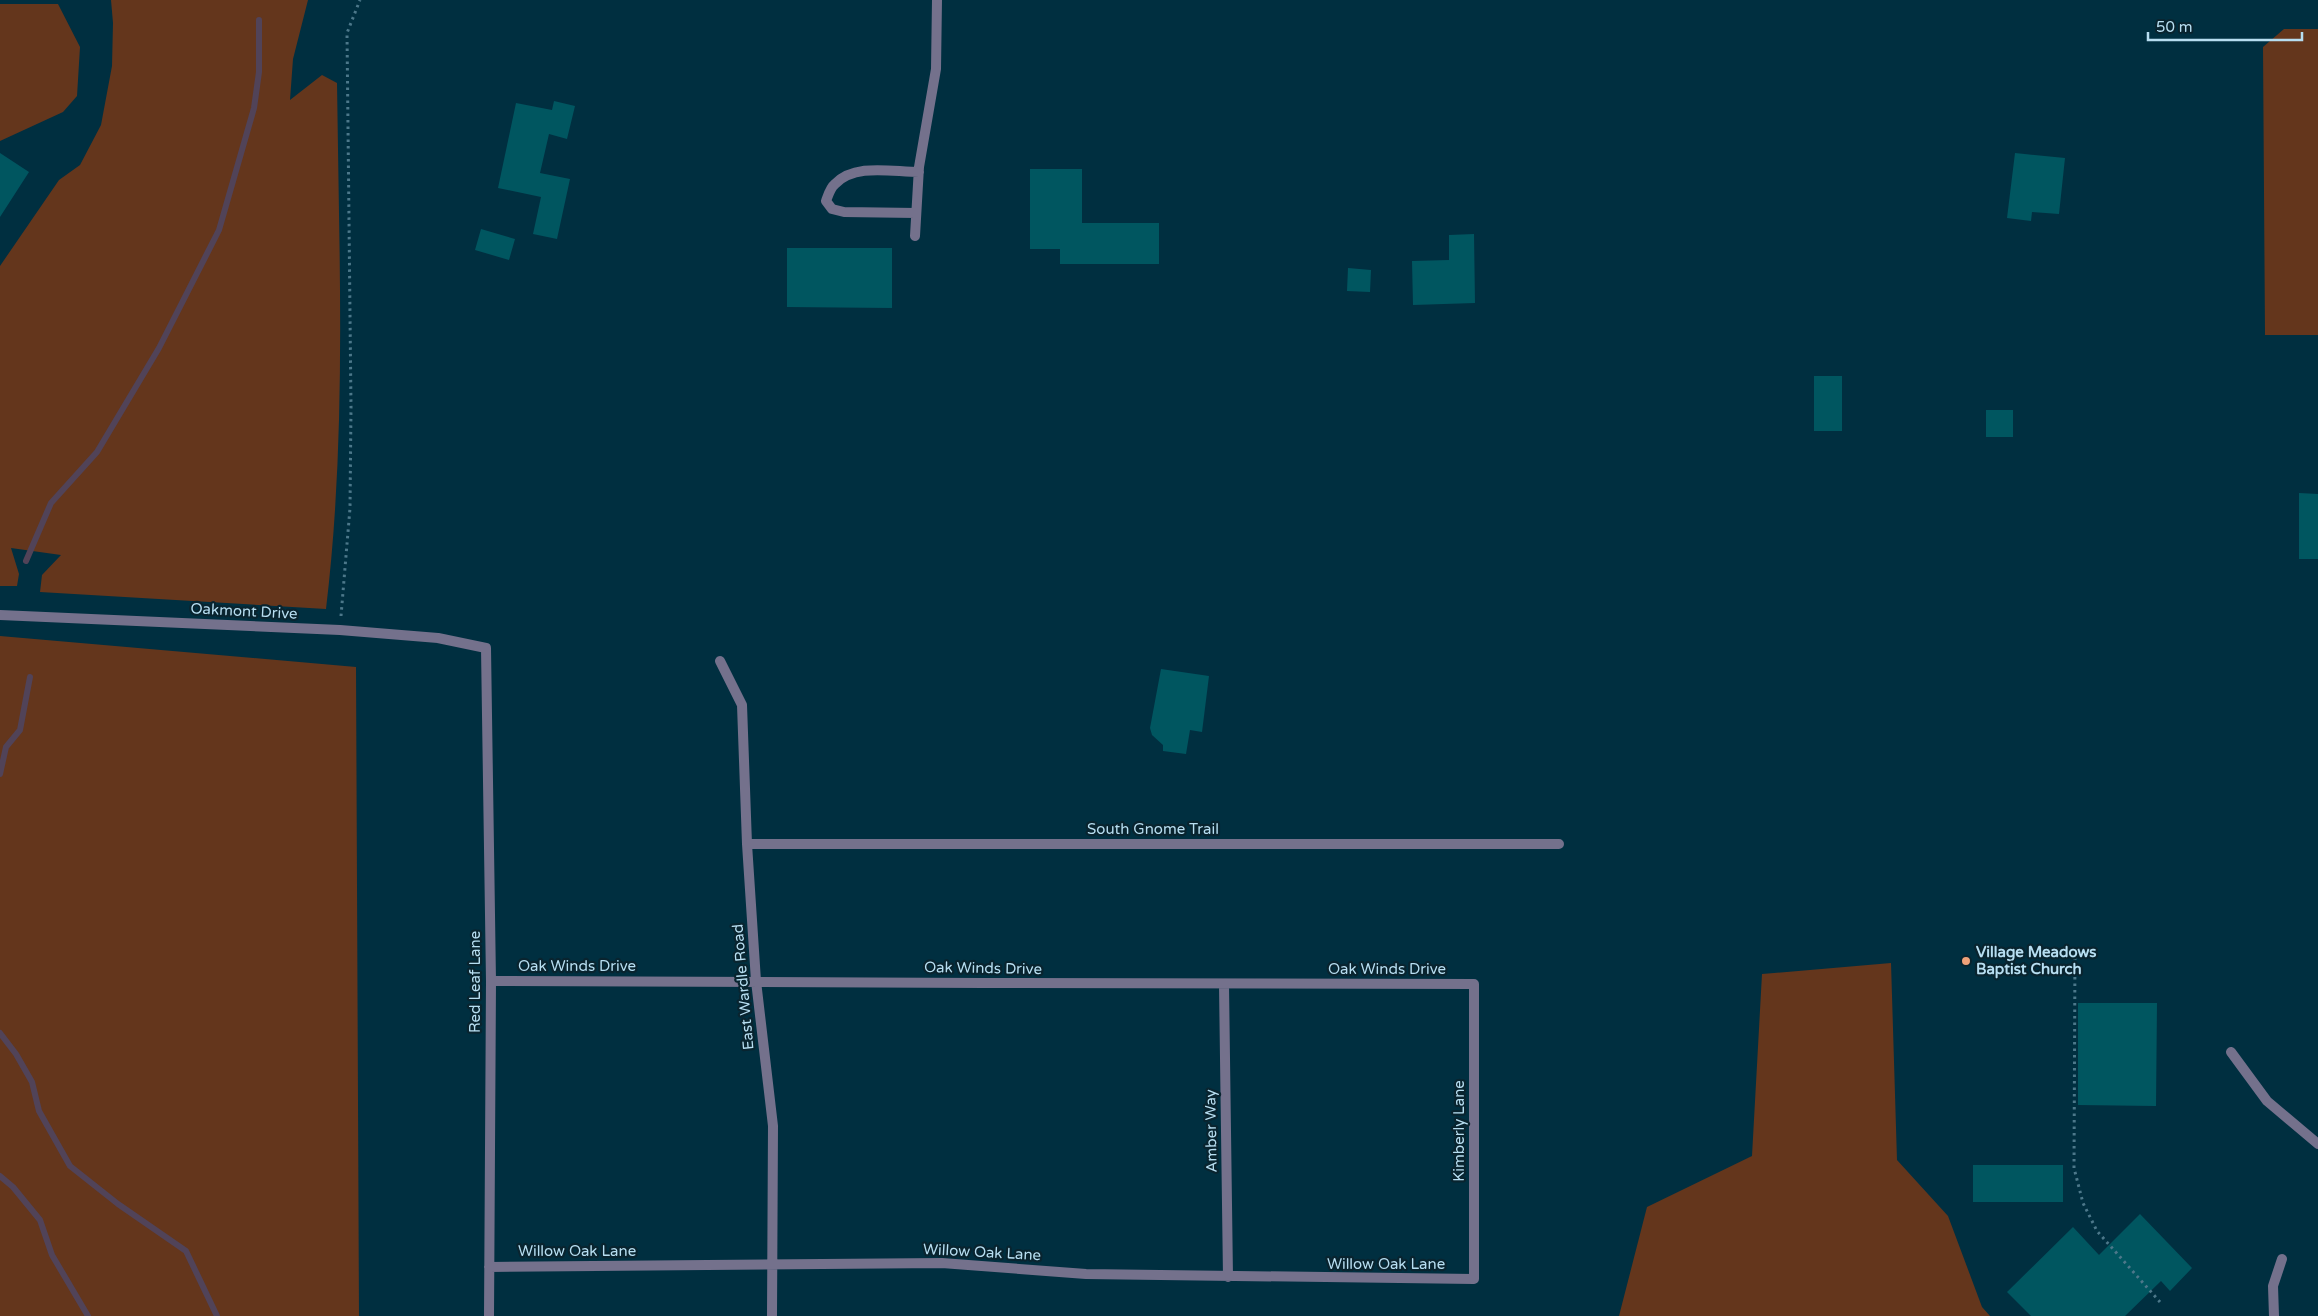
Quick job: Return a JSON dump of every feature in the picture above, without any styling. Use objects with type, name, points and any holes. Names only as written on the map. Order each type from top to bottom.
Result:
[{"type":"street","points":[[915,236],[919,172],[936,69],[937,0]]},
{"type":"street","points":[[916,213],[844,212],[832,209],[826,201],[833,185],[843,177],[856,171],[919,172]]},
{"type":"street","name":"Oakmont Drive","points":[[0,615],[340,630],[438,638],[486,648]]},
{"type":"street","name":"Red Leaf Lane","points":[[486,648],[491,981],[489,1316]]},
{"type":"street","name":"East Wardle Road","points":[[720,661],[742,705],[747,844],[756,981],[772,1126],[772,1316]]},
{"type":"street","name":"South Gnome Trail","points":[[747,844],[1559,844]]},
{"type":"street","name":"Oak Winds Drive","points":[[491,981],[1224,985],[1474,984]]},
{"type":"street","name":"Kimberly Lane","points":[[1474,984],[1474,1279]]},
{"type":"street","name":"Amber Way","points":[[1224,985],[1228,1277]]},
{"type":"street","points":[[2231,1052],[2267,1100],[2318,1144]]},
{"type":"street","points":[[2274,1316],[2272,1286],[2282,1259]]},
{"type":"street","name":"Willow Oak Lane","points":[[489,1267],[942,1263],[1086,1274],[1474,1279]]},
{"type":"path","points":[[340,630],[350,508],[351,407],[347,33],[360,0]]},
{"type":"path","points":[[2074,951],[2074,1168],[2083,1203],[2097,1231],[2160,1302]]},
{"type":"shaded area","points":[[111,0],[308,0],[293,59],[290,100],[322,75],[337,83],[340,280],[339,412],[333,543],[326,609],[40,592],[42,575],[61,555],[11,548],[19,574],[17,586],[0,586],[0,266],[59,180],[80,165],[101,125],[112,66],[113,23]]},
{"type":"shaded area","points":[[0,4],[58,4],[80,47],[77,96],[63,112],[0,141]]},
{"type":"shaded area","points":[[2284,29],[2318,29],[2318,335],[2265,335],[2263,47]]},
{"type":"shaded area","points":[[0,636],[356,667],[359,1316],[0,1316]]},
{"type":"shaded area","points":[[1891,963],[1897,1160],[1948,1216],[1982,1307],[1990,1316],[1619,1316],[1647,1207],[1752,1156],[1762,974]]},
{"type":"building","points":[[554,101],[575,106],[567,139],[549,134],[540,173],[570,179],[557,239],[533,234],[541,197],[498,188],[516,103],[552,110]]},
{"type":"building","points":[[0,153],[29,172],[0,217]]},
{"type":"building","points":[[2015,153],[2065,158],[2059,214],[2032,212],[2031,221],[2007,218]]},
{"type":"building","points":[[1030,169],[1082,169],[1082,223],[1159,223],[1159,264],[1060,264],[1060,249],[1030,249]]},
{"type":"building","points":[[481,229],[515,239],[509,260],[475,250]]},
{"type":"building","points":[[1474,234],[1475,303],[1413,305],[1412,261],[1449,260],[1449,235]]},
{"type":"building","points":[[787,248],[892,248],[892,308],[787,307]]},
{"type":"building","points":[[1348,268],[1371,270],[1370,292],[1347,291]]},
{"type":"building","points":[[1814,376],[1842,376],[1842,431],[1814,431]]},
{"type":"building","points":[[1986,410],[2013,410],[2013,437],[1986,437]]},
{"type":"building","points":[[2299,493],[2318,494],[2318,559],[2299,559]]},
{"type":"building","points":[[1161,669],[1209,676],[1202,732],[1190,730],[1186,754],[1163,751],[1163,745],[1152,735],[1150,728]]},
{"type":"building","points":[[2078,1003],[2157,1003],[2156,1106],[2078,1105]]},
{"type":"building","points":[[1973,1165],[2063,1165],[2063,1202],[1973,1202]]},
{"type":"building","points":[[2140,1214],[2192,1268],[2170,1291],[2161,1281],[2125,1316],[2031,1316],[2007,1292],[2073,1227],[2099,1255]]},
{"type":"waterway","points":[[26,561],[51,503],[97,452],[159,348],[219,230],[254,108],[259,72],[259,20]]},
{"type":"waterway","points":[[0,774],[6,747],[20,730],[30,677]]},
{"type":"waterway","points":[[0,1033],[16,1054],[32,1082],[39,1111],[70,1166],[118,1204],[186,1251],[217,1316]]},
{"type":"waterway","points":[[0,1176],[13,1187],[40,1220],[52,1255],[88,1316]]},
{"type":"place","name":"Village Meadows Baptist Church","points":[[1966,961]]}]
